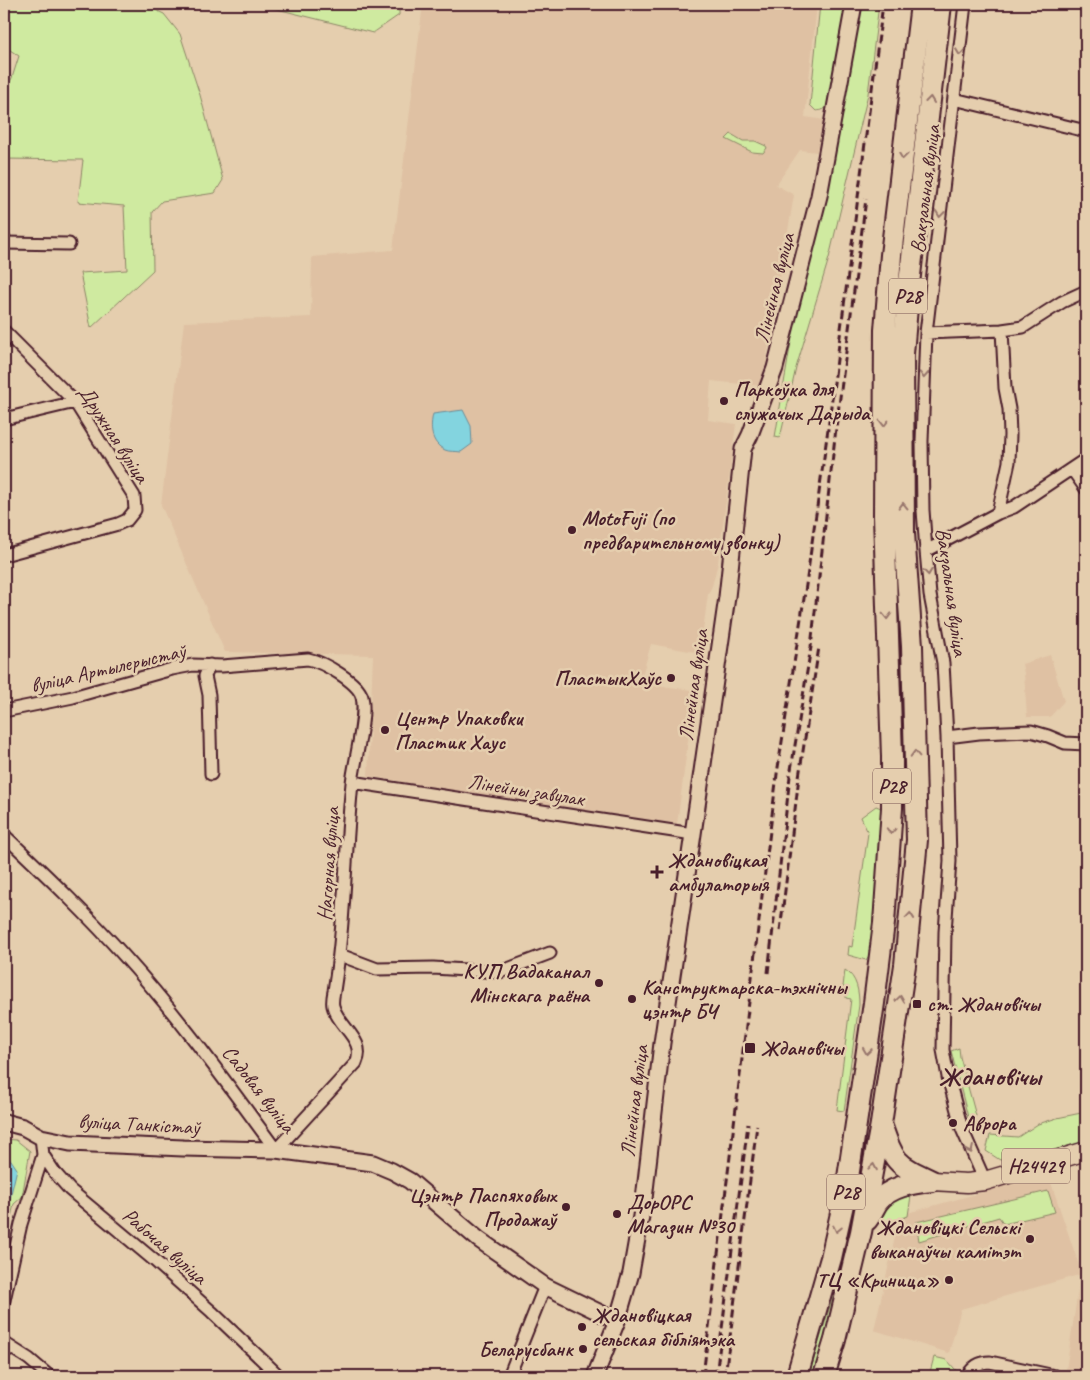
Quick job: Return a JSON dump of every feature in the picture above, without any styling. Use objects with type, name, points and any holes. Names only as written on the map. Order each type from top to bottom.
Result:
[{"type":"highway","name":"Р28","points":[[797,1376],[831,1258],[846,1191],[884,923],[892,808],[892,757],[884,516],[884,330],[891,255],[921,4]]},
{"type":"highway","name":"Р28","points":[[824,1376],[835,1340],[861,1232],[881,1124],[905,965],[917,840],[912,646],[904,533],[903,354],[910,274],[941,4]]},
{"type":"highway","name":"Н24429","points":[[881,1124],[893,1157],[901,1165],[932,1181]]},
{"type":"highway","name":"Н24429","points":[[861,1232],[878,1201],[887,1194],[909,1184],[932,1181]]},
{"type":"main road","name":"Н24429","points":[[932,1181],[985,1181],[1086,1151]]},
{"type":"street","name":"Лінейная вуліца","points":[[595,1376],[617,1321],[631,1273],[645,1189],[662,1043],[694,834],[744,449],[775,368],[820,196],[854,4]]},
{"type":"street","name":"Вакзальная вуліца","points":[[965,4],[926,333],[922,441],[923,510],[930,594],[943,663],[947,737],[950,861],[945,932],[944,1050],[948,1077],[962,1129],[985,1181]]},
{"type":"street","points":[[954,100],[1086,131]]},
{"type":"street","points":[[4,243],[69,244]]},
{"type":"street","points":[[926,333],[1023,328],[1062,302],[1086,291]]},
{"type":"street","points":[[998,513],[1009,462],[1010,435],[1002,330]]},
{"type":"street","name":"Дружная вуліца","points":[[4,331],[75,402],[134,496],[135,510],[127,520],[118,524],[4,555]]},
{"type":"street","points":[[4,419],[75,402]]},
{"type":"street","points":[[926,551],[998,513],[1014,507],[1086,459]]},
{"type":"street","points":[[1072,469],[1086,489]]},
{"type":"street","name":"Нагорная вуліца","points":[[216,666],[308,659],[318,661],[358,687],[362,698],[362,716],[352,782],[340,955],[333,1004],[340,1020],[357,1043],[360,1054],[356,1063],[276,1150]]},
{"type":"street","name":"вуліца Артылерыстаў","points":[[4,711],[73,697],[172,669],[193,665],[216,666]]},
{"type":"street","points":[[211,774],[209,695],[205,676],[216,666]]},
{"type":"street","points":[[947,737],[979,733],[1031,731],[1065,743],[1086,744]]},
{"type":"street","name":"Лінейны завулак","points":[[352,782],[694,834]]},
{"type":"street","name":"Садовая вуліца","points":[[4,835],[59,887],[126,959],[214,1066],[276,1150],[374,1163],[392,1171],[410,1181],[478,1239],[545,1286],[617,1321]]},
{"type":"street","points":[[340,955],[377,969],[433,968],[500,972],[550,953]]},
{"type":"street","name":"вуліца Танкістаў","points":[[4,1122],[23,1127],[40,1137],[70,1143],[276,1150]]},
{"type":"street","name":"Рабочая вуліца","points":[[40,1137],[43,1155],[70,1190],[155,1261],[279,1376]]},
{"type":"street","points":[[4,1300],[21,1224],[43,1155]]},
{"type":"street","points":[[509,1376],[545,1286]]},
{"type":"street","points":[[4,1342],[29,1359],[49,1376]]},
{"type":"street","points":[[967,1376],[974,1367],[982,1362],[990,1362],[1055,1376]]},
{"type":"shaded area","points":[[423,4],[817,4],[805,117],[825,120],[817,152],[800,150],[776,185],[794,195],[762,386],[711,381],[708,420],[736,424],[718,563],[708,594],[700,653],[651,644],[640,683],[692,690],[693,704],[677,824],[501,799],[368,776],[373,655],[225,652],[161,505],[184,322],[311,317],[312,257],[393,250]]},
{"type":"shaded area","points":[[1050,655],[1064,701],[1050,717],[1027,717],[1022,664]]},
{"type":"shaded area","points":[[1048,1174],[1082,1274],[961,1309],[949,1353],[874,1330],[900,1215]]},
{"type":"shaded area","points":[[1086,1281],[1086,1375],[1066,1370],[1079,1284]]},
{"type":"green space","points":[[4,4],[143,4],[164,14],[180,34],[200,95],[223,180],[215,193],[162,201],[152,212],[153,270],[91,328],[80,273],[127,270],[124,206],[78,202],[83,160],[4,159],[4,92],[12,78],[19,56],[4,46]]},
{"type":"green space","points":[[257,4],[399,4],[399,15],[373,33]]},
{"type":"green space","points":[[820,4],[848,4],[830,106],[816,111],[810,105]]},
{"type":"green space","points":[[854,4],[879,4],[868,94],[829,258],[796,368],[780,438],[775,437],[808,240]]},
{"type":"green space","points":[[731,134],[743,141],[755,141],[767,148],[763,153],[752,152],[726,139]]},
{"type":"green space","points":[[876,806],[881,808],[881,824],[870,954],[866,960],[848,955],[849,946],[852,947],[868,833],[861,817]]},
{"type":"green space","points":[[845,970],[855,981],[859,1005],[844,1111],[837,1110],[851,999],[846,998],[847,988],[843,987]]},
{"type":"green space","points":[[959,1048],[976,1116],[969,1121],[951,1051]]},
{"type":"green space","points":[[1086,1112],[1086,1141],[1033,1157],[1000,1160],[986,1151],[990,1135],[1018,1137],[1038,1124]]},
{"type":"green space","points":[[4,1139],[16,1140],[30,1151],[22,1197],[14,1204],[4,1247]]},
{"type":"green space","points":[[869,1145],[874,1146],[862,1214],[816,1376],[809,1376],[856,1219]]},
{"type":"green space","points":[[912,1189],[908,1216],[890,1223],[878,1221],[880,1209]]},
{"type":"green space","points":[[1048,1191],[1055,1212],[1004,1224],[999,1217],[919,1241],[916,1222]]},
{"type":"green space","points":[[934,1357],[947,1360],[961,1376],[929,1376]]},
{"type":"water","points":[[463,410],[471,426],[472,444],[461,452],[445,450],[436,443],[432,434],[433,414]]},
{"type":"water","points":[[4,1156],[7,1161],[11,1160],[17,1169],[4,1223]]},
{"type":"railway","points":[[703,1376],[777,774],[828,429],[883,4]]},
{"type":"railway","points":[[768,973],[790,776],[811,647],[836,428],[866,199]]},
{"type":"railway","points":[[780,931],[799,777],[819,647]]},
{"type":"railway","points":[[716,1376],[748,1124]]},
{"type":"railway","points":[[725,1376],[757,1125]]},
{"type":"place","name":"Паркоўка для служачых Дарыда","points":[[724,401]]},
{"type":"place","name":"MotoFuji (по предварительному звонку)","points":[[572,530]]},
{"type":"place","name":"ПластыкХаўс","points":[[671,678]]},
{"type":"place","name":"Центр Упаковки Пластик Хаус","points":[[385,730]]},
{"type":"place","name":"Ждановіцкая амбулаторыя","points":[[657,872]]},
{"type":"place","name":"КУП Вадаканал Мінскага раёна","points":[[599,983]]},
{"type":"place","name":"Канструктарска-тэхнічны цэнтр БЧ","points":[[632,999]]},
{"type":"place","name":"ст. Ждановічы","points":[[917,1004]]},
{"type":"place","name":"Ждановічы","points":[[750,1048]]},
{"type":"place","name":"Аврора","points":[[953,1123]]},
{"type":"place","name":"Цэнтр Паспяховых Продажаў","points":[[566,1207]]},
{"type":"place","name":"ДорОРС Магазин №30","points":[[617,1214]]},
{"type":"place","name":"Ждановіцкі Сельскі выканаўчы камітэт","points":[[1030,1239]]},
{"type":"place","name":"ТЦ «Криница»","points":[[949,1280]]},
{"type":"place","name":"Ждановіцкая сельская бібліятэка","points":[[582,1327]]},
{"type":"place","name":"Беларусбанк","points":[[583,1349]]},
{"type":"district","name":"Ждановічы","points":[[990,1076]]}]
